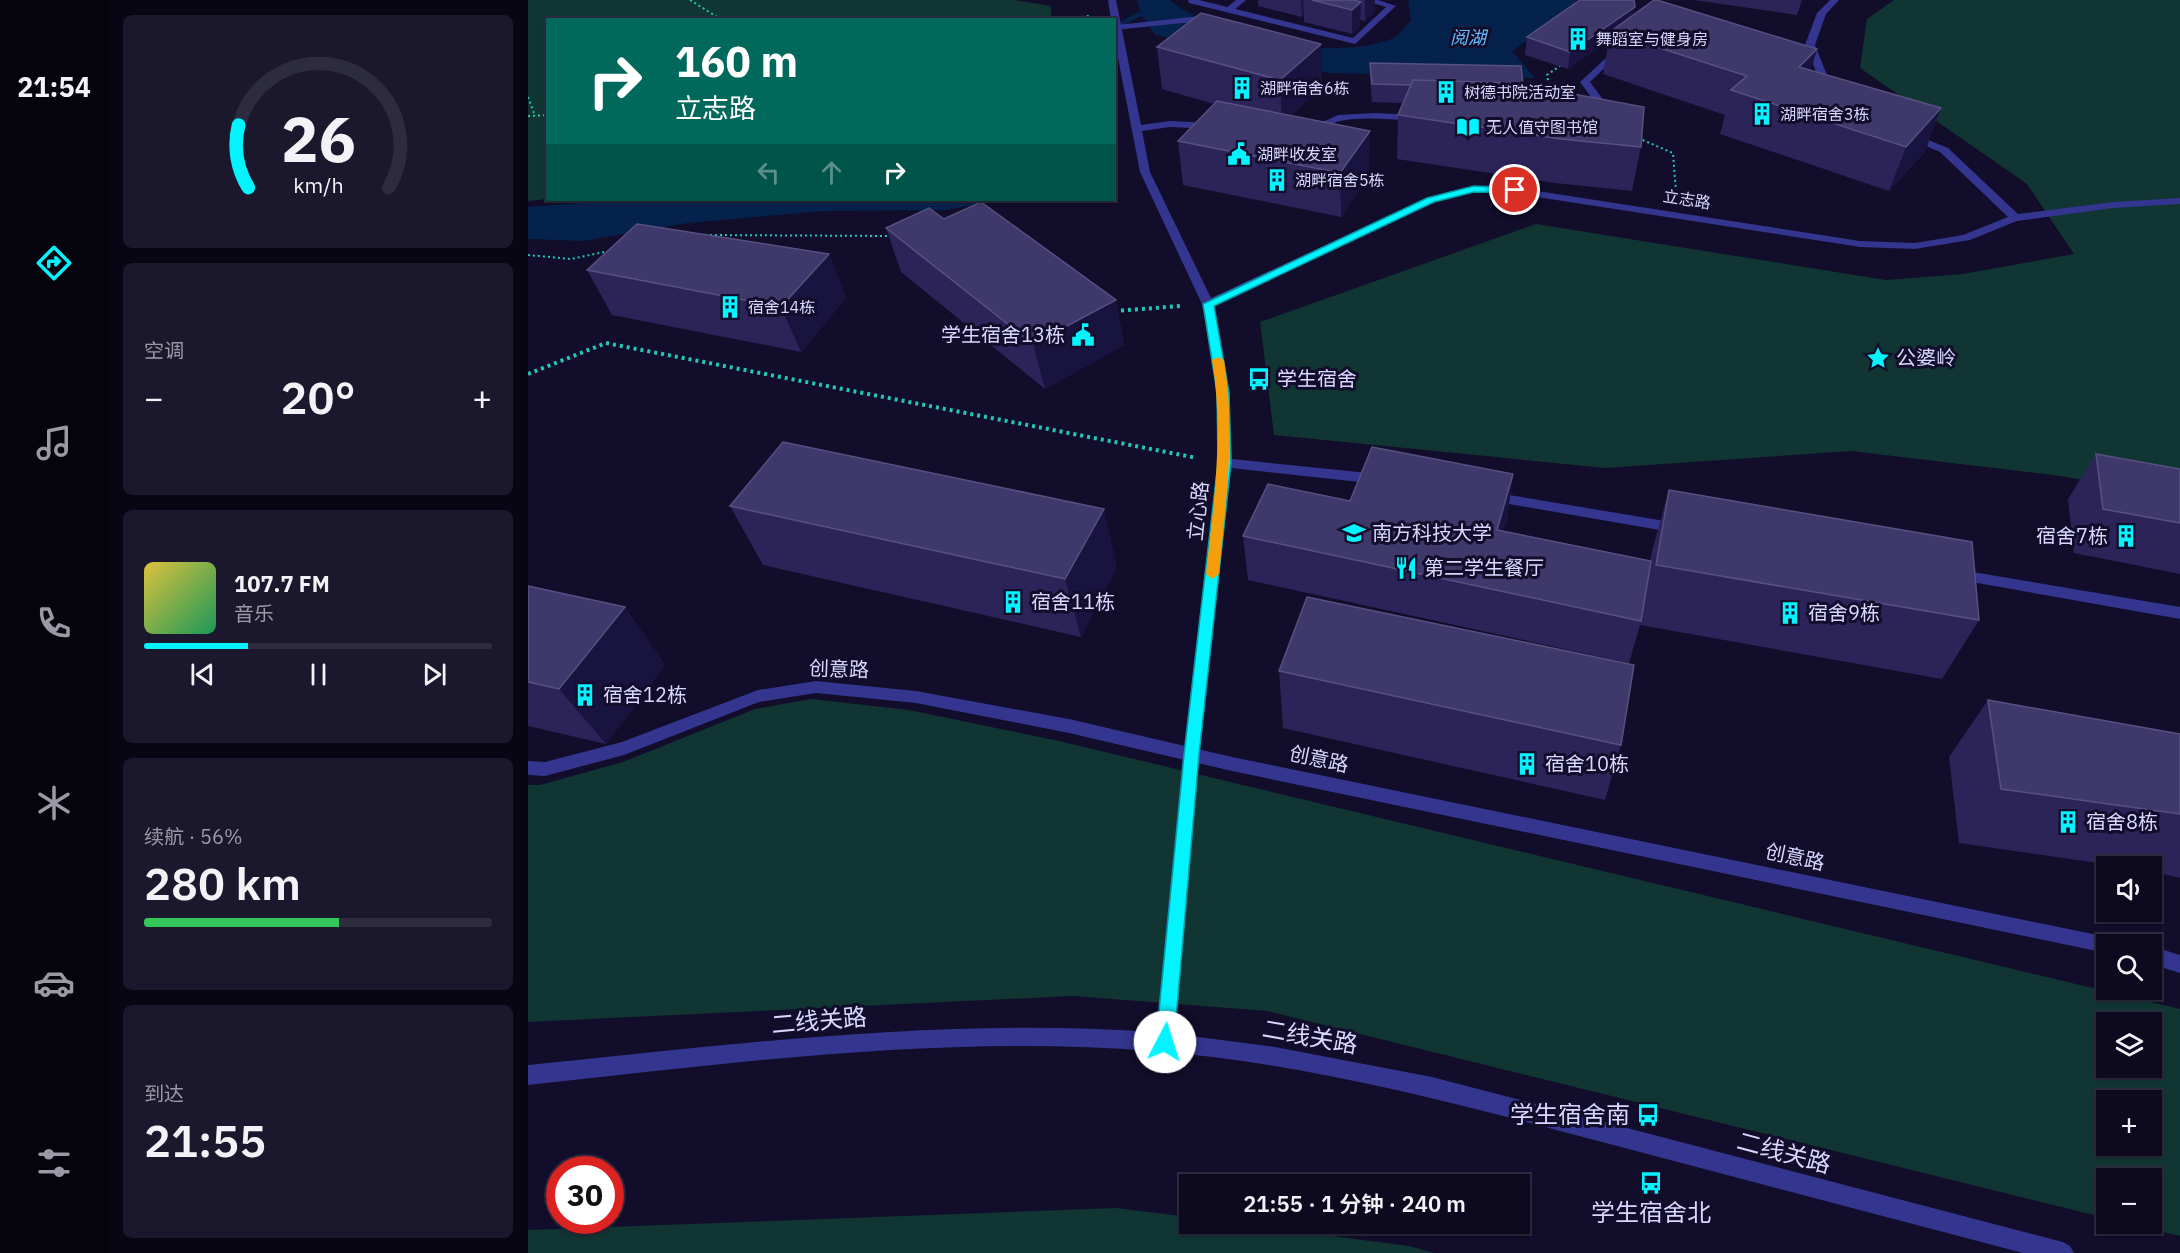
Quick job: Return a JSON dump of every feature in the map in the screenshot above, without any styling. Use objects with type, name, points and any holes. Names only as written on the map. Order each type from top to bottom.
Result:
[{"type":"street","name":"立心路","points":[[1112,0],[1115,18]]},
{"type":"street","points":[[1194,0],[1192,1],[1355,41],[1392,6],[1366,0]]},
{"type":"street","points":[[1117,28],[1205,20],[1229,10],[1242,0]]},
{"type":"street","points":[[1835,0],[1822,13],[1810,45],[1827,86],[1844,98]]},
{"type":"street","points":[[1246,14],[1254,7]]},
{"type":"street","name":"立心路","points":[[1116,22],[1145,172],[1208,304],[1223,392],[1225,463],[1191,755],[1165,1042]]},
{"type":"street","points":[[1621,130],[1585,82],[1628,41]]},
{"type":"street","points":[[1298,132],[1338,118],[1374,116],[1433,119]]},
{"type":"street","points":[[1136,129],[1170,124],[1224,126]]},
{"type":"street","points":[[1901,131],[1944,150],[2015,218]]},
{"type":"street","name":"立志路","points":[[1208,304],[1431,200],[1474,189],[1498,188],[1860,244],[1916,246],[1966,238],[2015,218],[2113,205],[2180,201]]},
{"type":"street","points":[[1225,463],[1390,480]]},
{"type":"street","points":[[1473,494],[1686,529]]},
{"type":"street","points":[[1946,572],[2180,613]]},
{"type":"street","name":"创意路","points":[[528,768],[545,769],[624,748],[758,696],[816,687],[916,697],[1069,726],[1191,755],[2096,943]]},
{"type":"street","points":[[2162,959],[2180,964]]},
{"type":"street","name":"二线关路","points":[[528,1075],[849,1043],[931,1038],[1027,1037],[1165,1042],[1244,1051],[1332,1065],[1432,1087],[2063,1253]]},
{"type":"path","points":[[690,0],[719,18]]},
{"type":"path","points":[[1556,93],[1549,85],[1547,75],[1564,63]]},
{"type":"path","points":[[528,97],[535,116]]},
{"type":"path","points":[[528,116],[546,115]]},
{"type":"path","points":[[1621,130],[1673,153],[1677,214]]},
{"type":"path","points":[[705,235],[903,236]]},
{"type":"path","points":[[528,255],[571,259],[616,250]]},
{"type":"path","points":[[1105,305],[1115,312],[1208,304]]},
{"type":"path","points":[[528,374],[606,343],[1225,463]]},
{"type":"green space","points":[[528,0],[1014,0],[1051,6],[1051,18],[546,18],[546,199],[528,201]]},
{"type":"green space","points":[[1894,0],[2180,0],[2180,498],[2061,476],[1851,451],[1605,468],[1274,435],[1260,322],[1536,224],[1886,280],[1963,274],[2074,254],[2027,184],[1860,68],[1867,19]]},
{"type":"green space","points":[[811,699],[909,710],[1059,741],[2096,989],[2096,1000],[2142,1000],[2180,1009],[2180,1236],[2162,1232],[2162,1168],[2096,1168],[2096,1216],[1267,1011],[1073,996],[528,1022],[528,785],[540,785],[623,762],[755,709]]},
{"type":"green space","points":[[1116,1208],[1179,1216],[1179,1234],[1317,1234],[1409,1246],[1434,1253],[528,1253],[528,1230],[546,1229],[546,1234],[624,1234],[624,1226]]},
{"type":"water","name":"阅湖","points":[[1137,0],[1170,0],[1190,14],[1245,36],[1276,43],[1339,48],[1367,46],[1396,36],[1411,21],[1408,0],[1575,0],[1578,5],[1512,51],[1535,78],[1329,73],[1155,35],[1141,14]]},
{"type":"water","points":[[606,201],[995,201],[946,210],[823,211],[688,223],[583,241],[528,239],[528,207]]},
{"type":"building","points":[[1312,0],[1353,0],[1361,2],[1352,10]]},
{"type":"building","points":[[1580,0],[1634,0],[1635,7],[1570,52],[1527,37]]},
{"type":"building","points":[[1654,0],[1817,49],[1799,67],[1941,108],[1906,147],[1731,90],[1747,76],[1610,32]]},
{"type":"building","points":[[1201,13],[1321,44],[1280,80],[1157,47]]},
{"type":"building","points":[[1370,63],[1521,66],[1523,84],[1413,80],[1411,85],[1372,84]]},
{"type":"building","points":[[1413,80],[1514,83],[1644,107],[1641,147],[1561,139],[1398,115]]},
{"type":"building","points":[[1217,101],[1370,131],[1340,173],[1178,141]]},
{"type":"building","points":[[981,202],[1116,300],[1033,344],[886,228],[929,208],[944,219]]},
{"type":"building","points":[[637,224],[829,254],[781,307],[587,270]]},
{"type":"building","points":[[783,442],[1104,509],[1065,579],[730,506]]},
{"type":"building","points":[[1372,447],[1513,474],[1497,530],[1651,561],[1641,621],[1243,536],[1268,484],[1350,501]]},
{"type":"building","points":[[2096,454],[2180,469],[2180,523],[2103,509]]},
{"type":"building","points":[[1669,490],[1972,542],[1979,620],[1656,565]]},
{"type":"building","points":[[528,586],[625,607],[559,689],[528,682]]},
{"type":"building","points":[[1307,597],[1634,665],[1621,745],[1279,671]]},
{"type":"building","points":[[1988,700],[2180,734],[2180,814],[2001,789]]},
{"type":"waterway","points":[[1116,27],[1141,14]]},
{"type":"slow traffic","points":[[1212,574],[1225,463],[1223,392],[1218,360]]},
{"type":"place","name":"舞蹈室与健身房","points":[[1578,39]]},
{"type":"place","name":"湖畔宿舍6栋","points":[[1242,88]]},
{"type":"place","name":"树德书院活动室","points":[[1446,92]]},
{"type":"place","name":"湖畔宿舍3栋","points":[[1762,114]]},
{"type":"place","name":"无人值守图书馆","points":[[1468,127]]},
{"type":"place","name":"湖畔收发室","points":[[1239,154]]},
{"type":"place","name":"湖畔宿舍5栋","points":[[1277,180]]},
{"type":"place","name":"宿舍14栋","points":[[730,307]]},
{"type":"place","name":"学生宿舍13栋","points":[[1083,335]]},
{"type":"place","name":"公婆岭","points":[[1878,358]]},
{"type":"place","name":"学生宿舍","points":[[1259,379]]},
{"type":"place","name":"南方科技大学","points":[[1354,533]]},
{"type":"place","name":"宿舍7栋","points":[[2126,536]]},
{"type":"place","name":"第二学生餐厅","points":[[1406,568]]},
{"type":"place","name":"宿舍11栋","points":[[1013,602]]},
{"type":"place","name":"宿舍9栋","points":[[1790,613]]},
{"type":"place","name":"宿舍12栋","points":[[585,695]]},
{"type":"place","name":"宿舍10栋","points":[[1527,764]]},
{"type":"place","name":"宿舍8栋","points":[[2068,822]]},
{"type":"place","name":"学生宿舍南","points":[[1648,1115]]},
{"type":"place","name":"学生宿舍北","points":[[1651,1183]]},
{"type":"route","points":[[1165,1042],[1191,755],[1225,463],[1223,392],[1208,304],[1431,200],[1474,189],[1515,190]]}]
